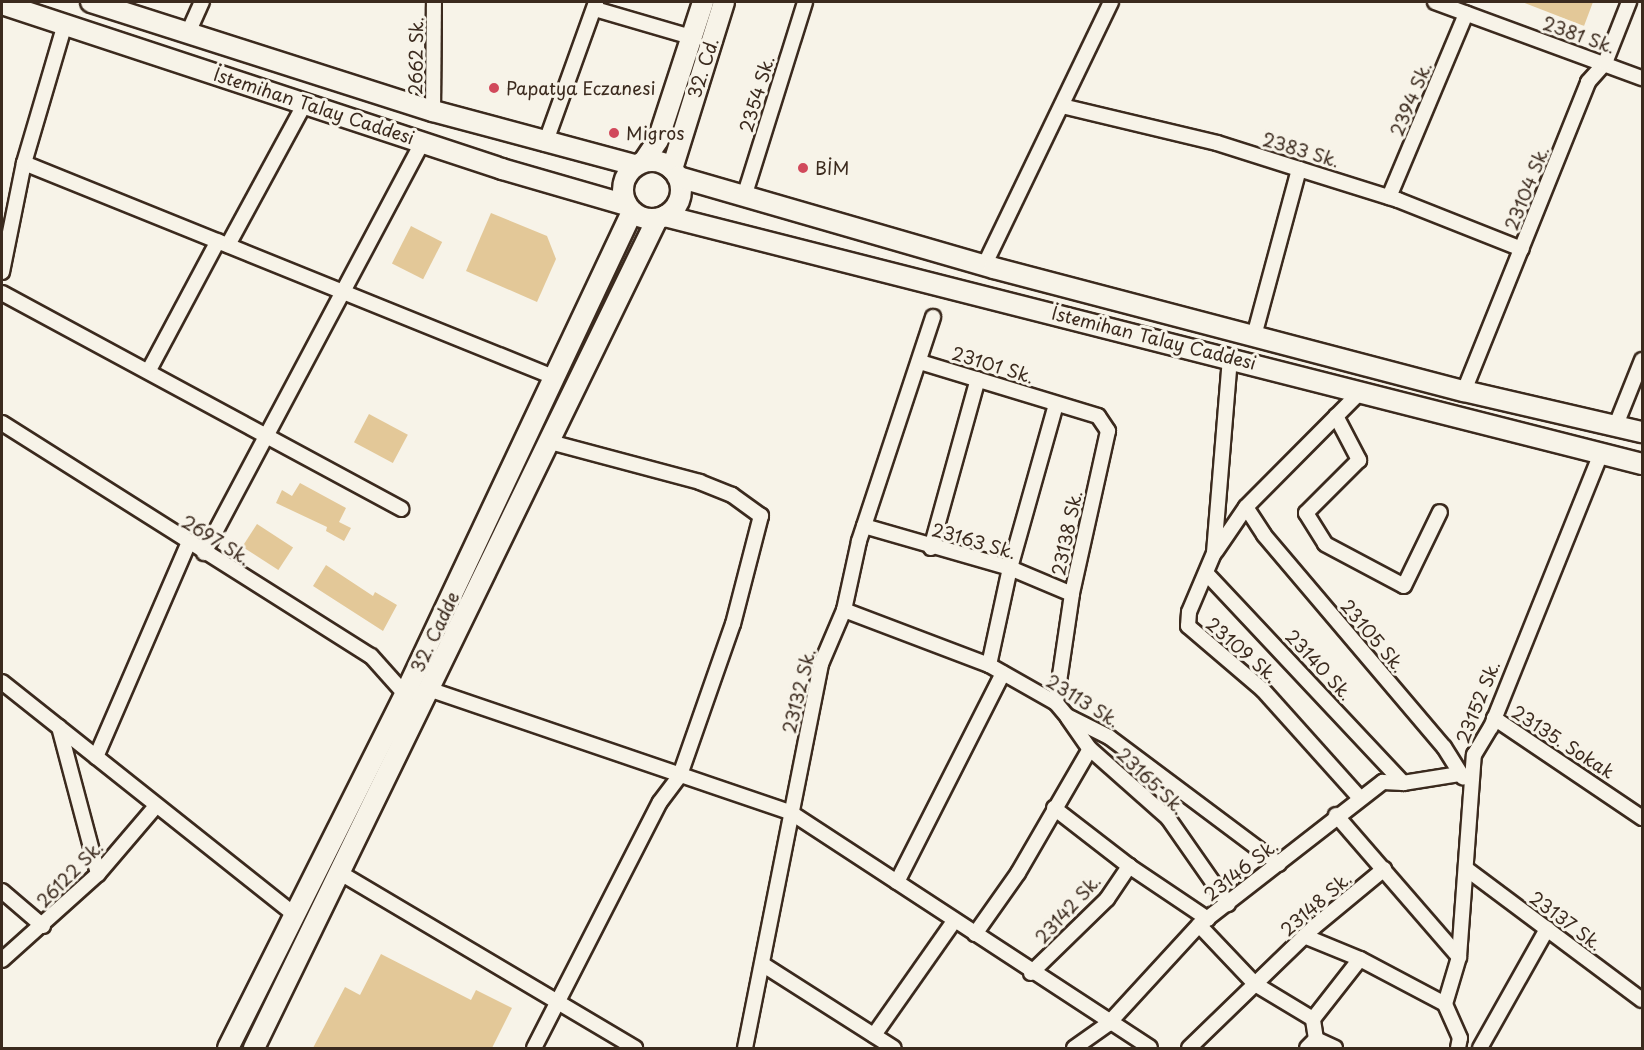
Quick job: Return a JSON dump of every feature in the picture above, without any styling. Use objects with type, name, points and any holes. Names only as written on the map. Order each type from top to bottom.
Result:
[{"type":"main road","name":"İstemihan Talay Caddesi","points":[[91,2],[433,111],[545,144],[639,163]]},
{"type":"main road","name":"32. Cd.","points":[[639,163],[658,140],[703,2]]},
{"type":"main road","name":"32. Cd.","points":[[675,173],[724,2]]},
{"type":"main road","name":"İstemihan Talay Caddesi","points":[[2,4],[422,143],[629,208]]},
{"type":"main road","points":[[654,160],[675,173],[680,196],[661,217],[629,208],[624,180],[639,163],[654,160]]},
{"type":"main road","name":"İstemihan Talay Caddesi","points":[[675,173],[744,197],[984,266],[1464,391],[1642,432]]},
{"type":"main road","name":"32. Cadde","points":[[228,1048],[405,694],[556,378],[629,208]]},
{"type":"main road","name":"İstemihan Talay Caddesi","points":[[661,217],[1230,358],[1642,464]]},
{"type":"main road","name":"32. Cadde","points":[[254,1048],[342,874],[661,217]]},
{"type":"street","points":[[188,33],[202,2]]},
{"type":"street","name":"2662 Sk.","points":[[433,111],[434,2]]},
{"type":"street","name":"2354 Sk.","points":[[744,197],[805,2]]},
{"type":"street","points":[[984,266],[1111,2]]},
{"type":"street","name":"2381 Sk.","points":[[1435,2],[1642,78]]},
{"type":"street","name":"23104 Sk.","points":[[1464,391],[1588,82],[1605,63],[1629,2]]},
{"type":"street","points":[[545,144],[595,5],[692,37]]},
{"type":"street","name":"2394 Sk.","points":[[1389,197],[1466,14]]},
{"type":"street","points":[[2,272],[24,163],[66,24]]},
{"type":"street","points":[[149,370],[305,103]]},
{"type":"street","name":"2383 Sk.","points":[[1062,106],[1216,143],[1389,197],[1522,249]]},
{"type":"street","points":[[204,553],[422,143]]},
{"type":"street","points":[[24,163],[556,378]]},
{"type":"street","points":[[1254,336],[1299,169]]},
{"type":"street","points":[[2,192],[16,197]]},
{"type":"street","points":[[2,293],[149,370],[401,509]]},
{"type":"street","name":"23132 Sk.","points":[[745,1048],[820,664],[844,610],[864,526],[933,317]]},
{"type":"street","name":"23109 Sk.","points":[[1230,358],[1214,553],[1189,612],[1188,626],[1263,690],[1360,798]]},
{"type":"street","points":[[1616,425],[1642,360]]},
{"type":"street","name":"23101 Sk.","points":[[920,362],[1056,404]]},
{"type":"street","points":[[932,548],[978,379]]},
{"type":"street","points":[[1214,553],[1246,507],[1361,391]]},
{"type":"street","points":[[989,665],[1010,568],[1056,404]]},
{"type":"street","name":"23138 Sk.","points":[[1056,404],[1098,416],[1108,431],[1072,594],[1056,703]]},
{"type":"street","points":[[1336,416],[1359,460],[1306,513],[1325,544],[1404,586],[1440,512]]},
{"type":"street","name":"2697 Sk.","points":[[2,423],[188,544],[371,656],[405,694]]},
{"type":"street","points":[[534,1048],[660,802],[680,775],[733,624],[761,516],[732,495],[700,482],[550,442]]},
{"type":"street","name":"23152 Sk.","points":[[1445,1004],[1459,957],[1468,870],[1474,755],[1494,718],[1601,453]]},
{"type":"street","name":"23105 Sk.","points":[[1246,507],[1264,535],[1444,747],[1459,774],[1473,789]]},
{"type":"street","name":"23163 Sk.","points":[[864,526],[932,548],[1010,568],[1072,594]]},
{"type":"street","points":[[96,757],[188,544]]},
{"type":"street","name":"23140 Sk.","points":[[1207,574],[1403,783]]},
{"type":"street","name":"23113 Sk.","points":[[844,610],[989,665],[1056,703],[1067,716],[1109,737],[1279,864]]},
{"type":"street","points":[[897,882],[1003,673]]},
{"type":"street","points":[[2,682],[295,915]]},
{"type":"street","points":[[431,690],[790,812],[1108,1024],[1150,1048]]},
{"type":"street","name":"23165 Sk.","points":[[1067,716],[1090,749],[1168,818],[1228,904]]},
{"type":"street","name":"23135. Sokak","points":[[1494,718],[1642,818]]},
{"type":"street","points":[[59,727],[98,874]]},
{"type":"street","points":[[975,934],[1018,873],[1090,749]]},
{"type":"street","name":"23146 Sk.","points":[[1074,1048],[1108,1024],[1204,922],[1279,864],[1336,815],[1383,782],[1403,783],[1459,774]]},
{"type":"street","name":"26122 Sk.","points":[[2,960],[43,926],[98,874],[156,806]]},
{"type":"street","points":[[1054,808],[1204,922],[1255,984],[1313,1019]]},
{"type":"street","points":[[1336,815],[1459,957]]},
{"type":"street","name":"23142 Sk.","points":[[1031,973],[1107,899],[1129,866]]},
{"type":"street","name":"23148 Sk.","points":[[1189,1048],[1304,936],[1384,869]]},
{"type":"street","name":"23137 Sk.","points":[[1468,870],[1642,1000]]},
{"type":"street","points":[[342,874],[635,1048]]},
{"type":"street","points":[[2,891],[43,926]]},
{"type":"street","points":[[874,1035],[954,921]]},
{"type":"street","points":[[1480,1048],[1547,929]]},
{"type":"street","points":[[1304,936],[1360,959],[1445,1004],[1459,1043],[1473,1048]]},
{"type":"street","points":[[1335,1048],[1312,1044],[1313,1019],[1360,959]]},
{"type":"street","points":[[762,964],[894,1048]]},
{"type":"building","points":[[1522,2],[1593,2],[1584,26]]},
{"type":"building","points":[[491,213],[547,236],[556,259],[537,302],[466,271]]},
{"type":"building","points":[[411,226],[442,242],[423,279],[392,263]]},
{"type":"building","points":[[369,414],[408,435],[393,463],[354,442]]},
{"type":"building","points":[[300,483],[346,508],[339,522],[351,528],[344,541],[326,531],[327,527],[276,503],[282,490],[292,496]]},
{"type":"building","points":[[257,524],[293,547],[278,570],[242,547]]},
{"type":"building","points":[[326,565],[373,596],[375,592],[397,605],[383,631],[313,586]]},
{"type":"building","points":[[381,954],[471,1000],[476,990],[512,1008],[492,1048],[313,1048],[345,987],[360,995]]},
{"type":"place","name":"Papatya Eczanesi","points":[[494,88]]},
{"type":"place","name":"Migros","points":[[614,133]]},
{"type":"place","name":"BİM","points":[[803,168]]}]
